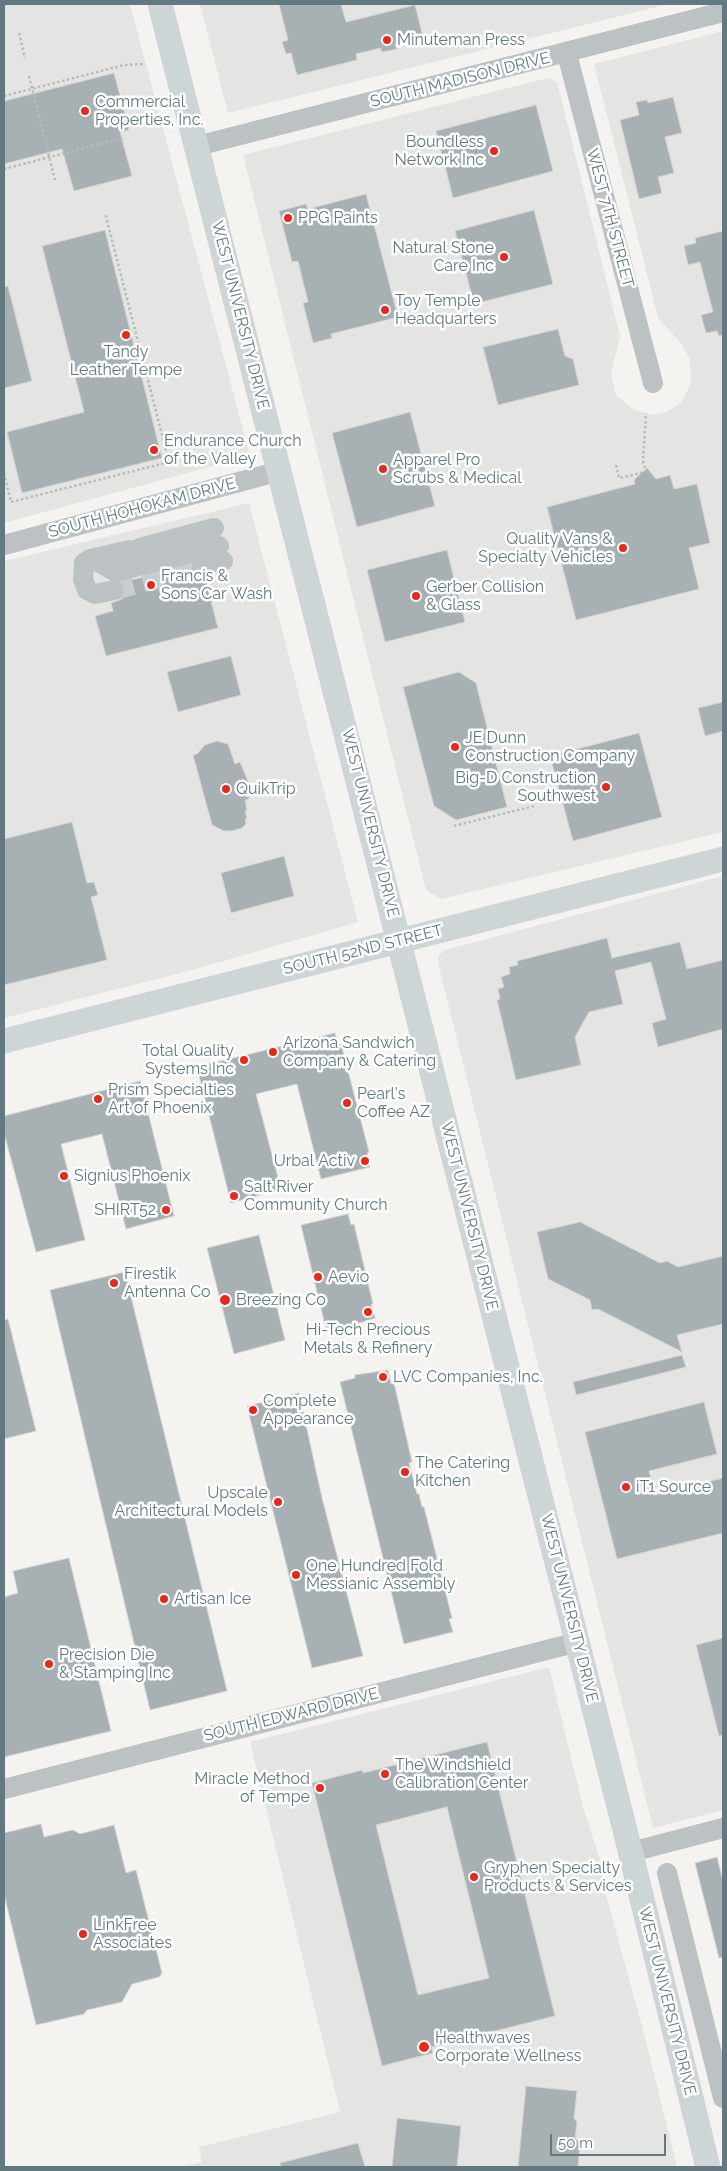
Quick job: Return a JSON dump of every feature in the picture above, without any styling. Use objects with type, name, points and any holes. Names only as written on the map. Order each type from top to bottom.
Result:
[{"type":"main road","name":"WEST UNIVERSITY DRIVE","points":[[160,4],[578,1642],[708,2167]]},
{"type":"main road","name":"SOUTH 52ND STREET","points":[[4,1041],[723,859]]},
{"type":"street","name":"SOUTH MADISON DRIVE","points":[[197,146],[566,54],[723,12]]},
{"type":"street","name":"WEST 7TH STREET","points":[[566,54],[653,383]]},
{"type":"street","name":"SOUTH HOHOKAM DRIVE","points":[[4,545],[280,471]]},
{"type":"street","points":[[114,590],[95,594],[87,590],[83,579],[82,567],[86,561],[93,559],[137,558],[218,543],[201,566]]},
{"type":"street","name":"SOUTH EDWARD DRIVE","points":[[4,1788],[578,1642]]},
{"type":"street","points":[[631,1852],[723,1828]]},
{"type":"street","points":[[668,1873],[723,2098]]},
{"type":"path","points":[[19,33],[25,58]]},
{"type":"path","points":[[4,96],[124,65],[144,64]]},
{"type":"path","points":[[29,76],[55,180]]},
{"type":"path","points":[[4,169],[123,138]]},
{"type":"path","points":[[4,473],[11,502],[169,462],[105,213]]},
{"type":"path","points":[[616,464],[619,478],[646,472],[643,461],[646,412]]},
{"type":"path","points":[[454,826],[534,806]]},
{"type":"shaded area","points":[[4,4],[130,4],[250,456],[4,523]]},
{"type":"shaded area","points":[[200,4],[669,4],[228,113]]},
{"type":"shaded area","points":[[723,31],[723,832],[441,899],[426,890],[243,155],[548,78],[557,82],[620,336],[611,373],[616,395],[633,409],[651,415],[666,412],[681,403],[691,383],[690,359],[679,341],[658,318],[594,64]]},
{"type":"shaded area","points":[[249,503],[358,922],[196,969],[4,1018],[4,561]]},
{"type":"shaded area","points":[[723,876],[723,1810],[653,1828],[439,967],[438,956],[445,950]]},
{"type":"shaded area","points":[[549,1667],[584,1810],[600,1860],[606,1895],[645,2037],[677,2167],[179,2167],[202,2162],[199,2147],[340,2112],[250,1742]]},
{"type":"building","points":[[279,4],[341,4],[346,22],[415,5],[423,37],[395,44],[397,49],[382,52],[380,48],[356,54],[357,60],[297,75],[291,53],[286,54],[282,42],[288,40]]},
{"type":"building","points":[[114,73],[129,130],[120,132],[132,176],[74,191],[62,149],[4,164],[4,101]]},
{"type":"building","points":[[673,97],[682,133],[665,137],[674,173],[658,177],[662,193],[639,199],[620,120],[639,115],[636,102],[647,100],[648,103]]},
{"type":"building","name":"Boundless Network Inc","points":[[536,105],[553,171],[453,198],[436,131]]},
{"type":"building","points":[[366,194],[398,317],[331,334],[332,338],[313,343],[303,303],[308,302],[298,261],[292,262],[279,211],[306,204],[308,209]]},
{"type":"building","name":"Natural Stone Care Inc","points":[[534,210],[553,284],[474,304],[455,231]]},
{"type":"building","points":[[105,230],[162,458],[22,493],[7,432],[84,412],[42,246]]},
{"type":"building","points":[[723,231],[723,335],[719,336],[717,331],[706,333],[701,315],[713,312],[700,262],[688,265],[684,246],[696,243],[695,238]]},
{"type":"building","points":[[8,286],[32,381],[4,388],[4,287]]},
{"type":"building","points":[[558,329],[565,356],[573,359],[579,385],[498,405],[483,347]]},
{"type":"building","name":"Apparel Pro Scrubs & Medical","points":[[410,412],[435,506],[357,527],[332,433]]},
{"type":"building","name":"Quality Vans & Specialty Vehicles","points":[[647,468],[656,479],[670,475],[674,489],[697,484],[710,543],[689,548],[699,589],[576,620],[547,507],[635,484],[634,480]]},
{"type":"building","name":"Gerber Collision & Glass","points":[[447,550],[465,622],[385,642],[367,570]]},
{"type":"building","points":[[189,566],[193,576],[198,579],[205,578],[218,628],[106,656],[95,616],[113,611],[111,603],[122,599],[125,594],[126,588],[123,582]]},
{"type":"building","points":[[231,656],[241,695],[178,712],[167,672]]},
{"type":"building","name":"JE Dunn Construction Company","points":[[459,672],[476,683],[507,807],[456,820],[434,806],[403,687]]},
{"type":"building","points":[[723,702],[723,731],[705,736],[698,708]]},
{"type":"building","name":"Big-D Construction Southwest","points":[[639,733],[662,817],[573,841],[550,756]]},
{"type":"building","name":"QuikTrip","points":[[217,741],[228,744],[235,764],[240,762],[249,784],[249,799],[245,800],[247,811],[245,811],[246,824],[242,828],[231,831],[224,831],[212,825],[193,755],[197,754],[205,745]]},
{"type":"building","points":[[72,822],[87,883],[94,882],[98,895],[91,897],[107,960],[4,985],[4,839]]},
{"type":"building","points":[[284,856],[294,896],[231,913],[221,873]]},
{"type":"building","points":[[607,938],[612,958],[680,942],[687,969],[723,960],[723,1029],[658,1047],[652,1023],[666,1019],[651,962],[615,971],[623,1004],[589,1012],[575,1037],[581,1065],[516,1080],[497,1000],[500,999],[498,989],[504,987],[501,977],[510,974],[509,967],[518,965],[517,961]]},
{"type":"building","points":[[335,1033],[338,1044],[341,1044],[369,1152],[367,1153],[370,1167],[321,1179],[297,1084],[256,1094],[281,1189],[231,1203],[197,1067]]},
{"type":"building","points":[[140,1081],[174,1216],[126,1229],[102,1134],[61,1144],[85,1240],[36,1252],[4,1133],[4,1116]]},
{"type":"building","points":[[348,1214],[351,1225],[354,1224],[375,1318],[343,1328],[342,1326],[326,1329],[301,1225]]},
{"type":"building","points":[[580,1222],[660,1263],[667,1261],[678,1267],[723,1256],[723,1324],[677,1335],[682,1352],[598,1309],[592,1310],[590,1300],[548,1279],[537,1232]]},
{"type":"building","points":[[259,1235],[285,1340],[234,1354],[207,1248]]},
{"type":"building","points":[[125,1272],[227,1691],[150,1710],[50,1290]]},
{"type":"building","points":[[8,1319],[36,1431],[4,1439],[4,1320]]},
{"type":"building","points":[[682,1355],[686,1367],[576,1395],[573,1382]]},
{"type":"building","points":[[388,1370],[391,1384],[394,1383],[412,1462],[409,1463],[417,1494],[419,1494],[422,1507],[424,1507],[452,1618],[449,1619],[453,1632],[404,1644],[340,1382],[355,1378],[355,1375]]},
{"type":"building","points":[[299,1393],[322,1498],[363,1656],[312,1668],[247,1406]]},
{"type":"building","name":"iT1 Source","points":[[704,1402],[717,1454],[649,1471],[655,1495],[723,1478],[723,1533],[617,1559],[585,1432]]},
{"type":"building","name":"Precision Die & Stamping Inc","points":[[69,1558],[111,1731],[4,1757],[4,1597],[18,1593],[13,1571]]},
{"type":"building","points":[[723,1638],[723,1735],[719,1736],[696,1645]]},
{"type":"building","points":[[487,1742],[555,2016],[431,2047],[433,2053],[382,2066],[312,1783],[362,1770],[363,1773]],"holes":[[[447,1807],[489,1978],[418,1995],[376,1825]]]},
{"type":"building","name":"LinkFree Associates","points":[[41,1824],[44,1837],[73,1830],[80,1834],[114,1825],[126,1873],[136,1870],[162,1973],[159,1977],[132,1984],[122,2002],[87,2010],[84,2014],[36,2025],[4,1894],[4,1833]]},
{"type":"building","points":[[717,1857],[723,1881],[723,1957],[719,1958],[695,1863]]},
{"type":"building","points":[[526,2086],[577,2091],[574,2118],[577,2122],[575,2138],[580,2143],[578,2167],[518,2167]]},
{"type":"building","points":[[397,2118],[461,2126],[457,2167],[392,2167]]},
{"type":"building","points":[[358,2143],[365,2167],[281,2167],[280,2163]]},
{"type":"tunnel","points":[[114,590],[201,567]]},
{"type":"place","name":"Minuteman Press","points":[[387,40]]},
{"type":"place","name":"Commercial Properties, Inc.","points":[[85,111]]},
{"type":"place","name":"Boundless Network Inc","points":[[494,151]]},
{"type":"place","name":"PPG Paints","points":[[288,218]]},
{"type":"place","name":"Natural Stone Care Inc","points":[[504,257]]},
{"type":"place","name":"Toy Temple Headquarters","points":[[385,310]]},
{"type":"place","name":"Tandy Leather Tempe","points":[[126,335]]},
{"type":"place","name":"Endurance Church of the Valley","points":[[154,450]]},
{"type":"place","name":"Apparel Pro Scrubs & Medical","points":[[383,469]]},
{"type":"place","name":"Quality Vans & Specialty Vehicles","points":[[623,548]]},
{"type":"place","name":"Francis & Sons Car Wash","points":[[151,585]]},
{"type":"place","name":"Gerber Collision & Glass","points":[[416,596]]},
{"type":"place","name":"JE Dunn Construction Company","points":[[455,747]]},
{"type":"place","name":"Big-D Construction Southwest","points":[[606,787]]},
{"type":"place","name":"QuikTrip","points":[[226,789]]},
{"type":"place","name":"Arizona Sandwich Company & Catering","points":[[273,1052]]},
{"type":"place","name":"Total Quality Systems Inc","points":[[244,1060]]},
{"type":"place","name":"Prism Specialties Art of Phoenix","points":[[98,1099]]},
{"type":"place","name":"Pearl's Coffee AZ","points":[[347,1103]]},
{"type":"place","name":"Urbal Activ","points":[[365,1161]]},
{"type":"place","name":"Signius Phoenix","points":[[64,1176]]},
{"type":"place","name":"Salt River Community Church","points":[[234,1196]]},
{"type":"place","name":"SHIRT52","points":[[166,1210]]},
{"type":"place","name":"Aevio","points":[[318,1277]]},
{"type":"place","name":"Firestik Antenna Co","points":[[114,1283]]},
{"type":"place","name":"Breezing Co","points":[[225,1300]]},
{"type":"place","name":"Hi-Tech Precious Metals & Refinery","points":[[368,1312]]},
{"type":"place","name":"LVC Companies, Inc.","points":[[383,1377]]},
{"type":"place","name":"Complete Appearance","points":[[253,1410]]},
{"type":"place","name":"The Catering Kitchen","points":[[405,1472]]},
{"type":"place","name":"iT1 Source","points":[[626,1487]]},
{"type":"place","name":"Upscale Architectural Models","points":[[278,1502]]},
{"type":"place","name":"One Hundred Fold Messianic Assembly","points":[[296,1575]]},
{"type":"place","name":"Artisan Ice","points":[[164,1599]]},
{"type":"place","name":"Precision Die & Stamping Inc","points":[[49,1664]]},
{"type":"place","name":"The Windshield Calibration Center","points":[[385,1774]]},
{"type":"place","name":"Miracle Method of Tempe","points":[[320,1788]]},
{"type":"place","name":"Gryphen Specialty Products & Services","points":[[474,1877]]},
{"type":"place","name":"LinkFree Associates","points":[[83,1934]]},
{"type":"place","name":"Healthwaves Corporate Wellness","points":[[424,2047]]}]
